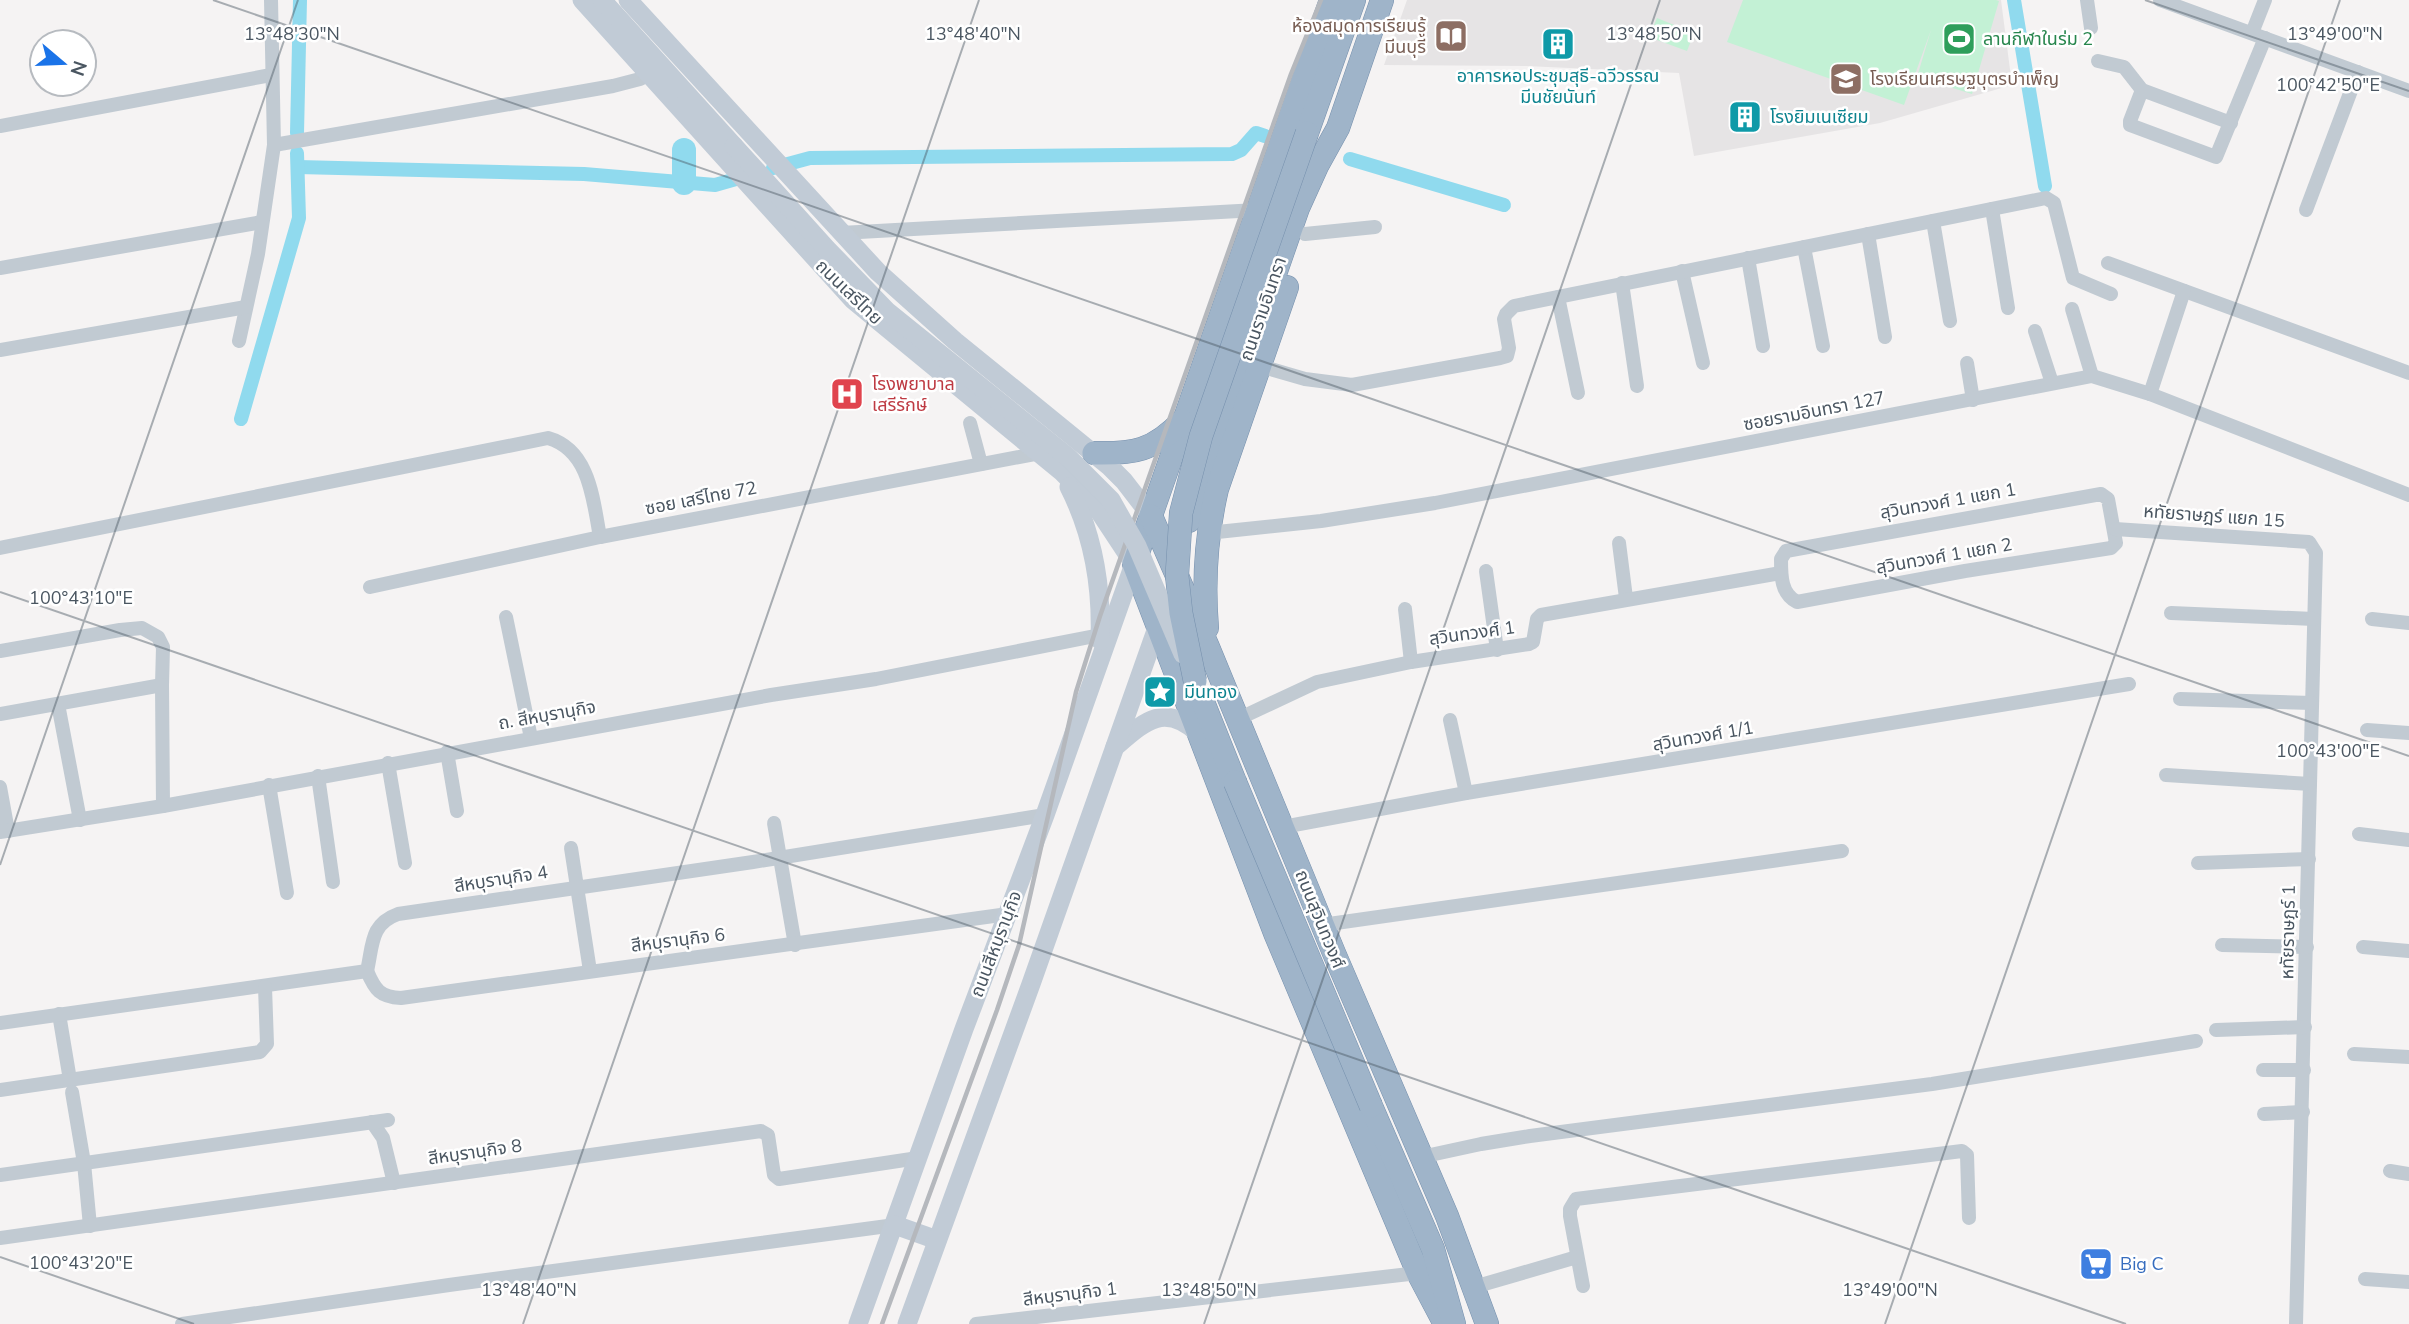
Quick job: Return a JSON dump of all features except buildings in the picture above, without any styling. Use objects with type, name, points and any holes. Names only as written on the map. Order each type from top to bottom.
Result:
[{"type":"highway","points":[[1331,0],[1134,564],[1235,832],[1303,1002],[1418,1273],[1445,1324]]},
{"type":"highway","points":[[1354,0],[1200,436],[1181,513],[1177,576],[1181,612],[1195,681],[1433,1249],[1454,1324]]},
{"type":"highway","name":"ถนนรามอินทรา","points":[[1158,625],[1201,482],[1298,208],[1338,128],[1382,0]]},
{"type":"highway","points":[[1208,647],[1204,587],[1208,533],[1217,489],[1305,234],[1338,128]]},
{"type":"highway","points":[[1223,306],[1260,317]]},
{"type":"highway","points":[[1094,453],[1121,453],[1146,448],[1168,435],[1183,419]]},
{"type":"highway","name":"ถนนสุวินทวงศ์","points":[[1151,516],[1447,1216],[1487,1324]]},
{"type":"highway","points":[[1188,705],[1189,680],[1200,664],[1210,665],[1221,677]]},
{"type":"highway","points":[[1235,832],[1239,811],[1247,792],[1257,787],[1262,789],[1273,803]]},
{"type":"main road","name":"ถนนเสรีไทย","points":[[582,0],[650,74],[724,147],[755,191],[853,300],[1062,472],[1097,508],[1134,564]]},
{"type":"main road","points":[[602,0],[724,147],[888,312],[1068,457],[1111,500],[1137,546],[1195,681]]},
{"type":"main road","name":"ถนนเสรีไทย","points":[[635,2],[878,272],[970,354],[1094,453],[1124,481],[1151,516]]},
{"type":"main road","points":[[909,346],[918,346],[927,341],[931,335],[933,321]]},
{"type":"main road","points":[[1062,472],[1091,537],[1100,587],[1099,663]]},
{"type":"main road","name":"ถนนสีหบุรานุกิจ","points":[[858,1324],[1134,564]]},
{"type":"main road","points":[[907,1324],[1158,625]]},
{"type":"main road","points":[[1114,748],[1142,724],[1160,718],[1176,718],[1186,722],[1198,733]]},
{"type":"main road","points":[[895,1225],[937,1240]]},
{"type":"street","points":[[239,341],[258,254],[274,145],[271,0]]},
{"type":"street","points":[[2087,0],[2091,28]]},
{"type":"street","points":[[2160,0],[2409,91]]},
{"type":"street","points":[[2142,90],[2130,125],[2216,157],[2231,123],[2259,36],[2265,0]]},
{"type":"street","points":[[2098,61],[2124,67],[2142,90],[2231,123]]},
{"type":"street","points":[[2306,211],[2358,72]]},
{"type":"street","points":[[274,145],[613,86],[650,74]]},
{"type":"street","points":[[0,126],[271,75]]},
{"type":"street","points":[[1260,366],[1305,379],[1352,385],[1500,358],[1507,356],[1509,351],[1504,319],[1514,306],[2046,198],[2051,200],[2073,278],[2111,293]]},
{"type":"street","points":[[1992,209],[2008,308]]},
{"type":"street","points":[[841,233],[1256,210]]},
{"type":"street","points":[[1933,221],[1950,321]]},
{"type":"street","points":[[0,268],[262,222]]},
{"type":"street","points":[[1305,234],[1376,228]]},
{"type":"street","points":[[1868,234],[1885,337]]},
{"type":"street","points":[[1804,247],[1823,346]]},
{"type":"street","points":[[1748,258],[1763,346]]},
{"type":"street","points":[[2108,262],[2409,373]]},
{"type":"street","points":[[1682,271],[1703,363]]},
{"type":"street","points":[[1622,283],[1637,386]]},
{"type":"street","points":[[2150,394],[2184,291]]},
{"type":"street","points":[[1558,297],[1578,393]]},
{"type":"street","points":[[0,350],[246,307]]},
{"type":"street","points":[[2072,309],[2092,376]]},
{"type":"street","points":[[2035,331],[2052,383]]},
{"type":"street","points":[[1967,363],[1973,400]]},
{"type":"street","name":"ซอยรามอินทรา 127","points":[[1208,533],[1321,521],[1435,503],[2092,376],[2150,394],[2409,495]]},
{"type":"street","points":[[970,423],[981,464]]},
{"type":"street","points":[[0,548],[548,438],[561,442],[574,452],[586,472],[600,537]]},
{"type":"street","name":"ซอย เสรีไทย 72","points":[[370,587],[600,537],[1040,453]]},
{"type":"street","name":"สุวินทวงศ์ 1 แยก 1","points":[[1781,573],[1782,555],[1800,547],[2101,494],[2108,499],[2115,529]]},
{"type":"street","name":"หทัยราษฎร์ แยก 15","points":[[2115,529],[2309,542]]},
{"type":"street","name":"สุวินทวงศ์ 1 แยก 2","points":[[1781,573],[1785,592],[1797,602],[1965,571],[2112,548],[2116,543],[2115,529]]},
{"type":"street","name":"หทัยราษฎร์ 1","points":[[2297,1324],[2316,553],[2309,542]]},
{"type":"street","points":[[1619,544],[1626,598]]},
{"type":"street","points":[[1486,571],[1497,650]]},
{"type":"street","name":"สุวินทวงศ์ 1","points":[[1238,719],[1317,681],[1410,662],[1497,650],[1533,642],[1537,619],[1541,615],[1781,573]]},
{"type":"street","points":[[1405,609],[1410,662]]},
{"type":"street","points":[[2171,613],[2314,620]]},
{"type":"street","points":[[506,617],[531,737]]},
{"type":"street","points":[[2372,619],[2409,623]]},
{"type":"street","points":[[0,651],[142,628],[158,637],[163,647],[163,806]]},
{"type":"street","name":"ถ. สีหบุรานุกิจ","points":[[4,831],[163,806],[531,737],[876,679],[1100,635]]},
{"type":"street","name":"สุวินทวงศ์ 1/1","points":[[1283,827],[1466,793],[2129,684]]},
{"type":"street","points":[[0,714],[162,685]]},
{"type":"street","points":[[2180,699],[2312,703]]},
{"type":"street","points":[[58,704],[80,820]]},
{"type":"street","points":[[1450,720],[1466,793]]},
{"type":"street","points":[[2367,730],[2409,733]]},
{"type":"street","points":[[447,752],[457,811]]},
{"type":"street","points":[[388,763],[405,863]]},
{"type":"street","points":[[2166,775],[2311,784]]},
{"type":"street","points":[[318,776],[333,882]]},
{"type":"street","points":[[269,785],[287,893]]},
{"type":"street","points":[[0,787],[4,831]]},
{"type":"street","name":"สีหบุรานุกิจ 4","points":[[367,971],[375,934],[384,919],[398,914],[781,858],[1045,815]]},
{"type":"street","points":[[774,822],[795,945]]},
{"type":"street","points":[[2359,834],[2409,840]]},
{"type":"street","points":[[571,848],[590,971]]},
{"type":"street","points":[[1322,925],[1842,850]]},
{"type":"street","points":[[2199,863],[2309,859]]},
{"type":"street","name":"สีหบุรานุกิจ 6","points":[[367,971],[374,988],[381,995],[401,998],[1008,914]]},
{"type":"street","points":[[2222,945],[2307,947]]},
{"type":"street","points":[[2363,947],[2409,951]]},
{"type":"street","points":[[0,1023],[367,971]]},
{"type":"street","points":[[0,1090],[71,1086],[260,1052],[267,1044],[265,987]]},
{"type":"street","points":[[59,1014],[83,1163],[90,1226]]},
{"type":"street","points":[[2216,1030],[2305,1027]]},
{"type":"street","points":[[1421,1157],[1530,1136],[1932,1084],[2196,1041]]},
{"type":"street","points":[[2354,1054],[2409,1057]]},
{"type":"street","points":[[2263,1070],[2304,1070]]},
{"type":"street","points":[[2264,1114],[2303,1112]]},
{"type":"street","points":[[0,1175],[388,1120]]},
{"type":"street","points":[[372,1122],[383,1138],[394,1183]]},
{"type":"street","name":"สีหบุรานุกิจ 8","points":[[0,1238],[761,1131],[768,1135],[774,1175],[779,1179],[918,1158]]},
{"type":"street","points":[[1583,1286],[1570,1209],[1576,1199],[1962,1151],[1967,1155],[1969,1218]]},
{"type":"street","points":[[2390,1171],[2409,1174]]},
{"type":"street","points":[[182,1324],[895,1225]]},
{"type":"street","points":[[1474,1287],[1577,1257]]},
{"type":"street","name":"สีหบุรานุกิจ 1","points":[[976,1324],[1418,1273]]},
{"type":"street","points":[[2365,1279],[2409,1282]]},
{"type":"shaded area","name":"โรงเรียนเศรษฐบุตรบำเพ็ญ","points":[[1407,0],[2001,0],[2012,85],[1880,123],[1694,156],[1679,73],[1526,66],[1384,65]]},
{"type":"green space","points":[[1743,0],[1999,1],[1972,94],[1917,77],[1931,30],[1904,105],[1727,42]]},
{"type":"green space","points":[[1657,18],[1694,33],[1687,51],[1649,37]]},
{"type":"waterway","points":[[297,133],[300,0]]},
{"type":"waterway","points":[[2014,0],[2045,186]]},
{"type":"waterway","points":[[773,168],[810,158],[1232,154],[1241,150],[1256,133],[1265,136]]},
{"type":"waterway","points":[[684,150],[684,183]]},
{"type":"waterway","points":[[241,419],[299,218],[297,153]]},
{"type":"waterway","points":[[1350,159],[1504,205]]},
{"type":"waterway","points":[[298,167],[584,174],[715,185],[750,175]]},
{"type":"railway","points":[[882,1324],[1019,945],[1076,692],[1100,616],[1291,74],[1321,0]]},
{"type":"place","name":"ห้องสมุดการเรียนรู้ มีนบุรี","points":[[1451,36]]},
{"type":"place","name":"ลานกีฬาในร่ม 2","points":[[1959,39]]},
{"type":"place","name":"อาคารหอประชุมสุธี-ฉวีวรรณ มีนชัยนันท์","points":[[1558,44]]},
{"type":"place","name":"โรงเรียนเศรษฐบุตรบำเพ็ญ","points":[[1846,79]]},
{"type":"place","name":"โรงยิมเนเซียม","points":[[1745,117]]},
{"type":"place","name":"โรงพยาบาล เสรีรักษ์","points":[[847,394]]},
{"type":"place","name":"มีนทอง","points":[[1160,692]]},
{"type":"place","name":"Big C","points":[[2096,1264]]}]
